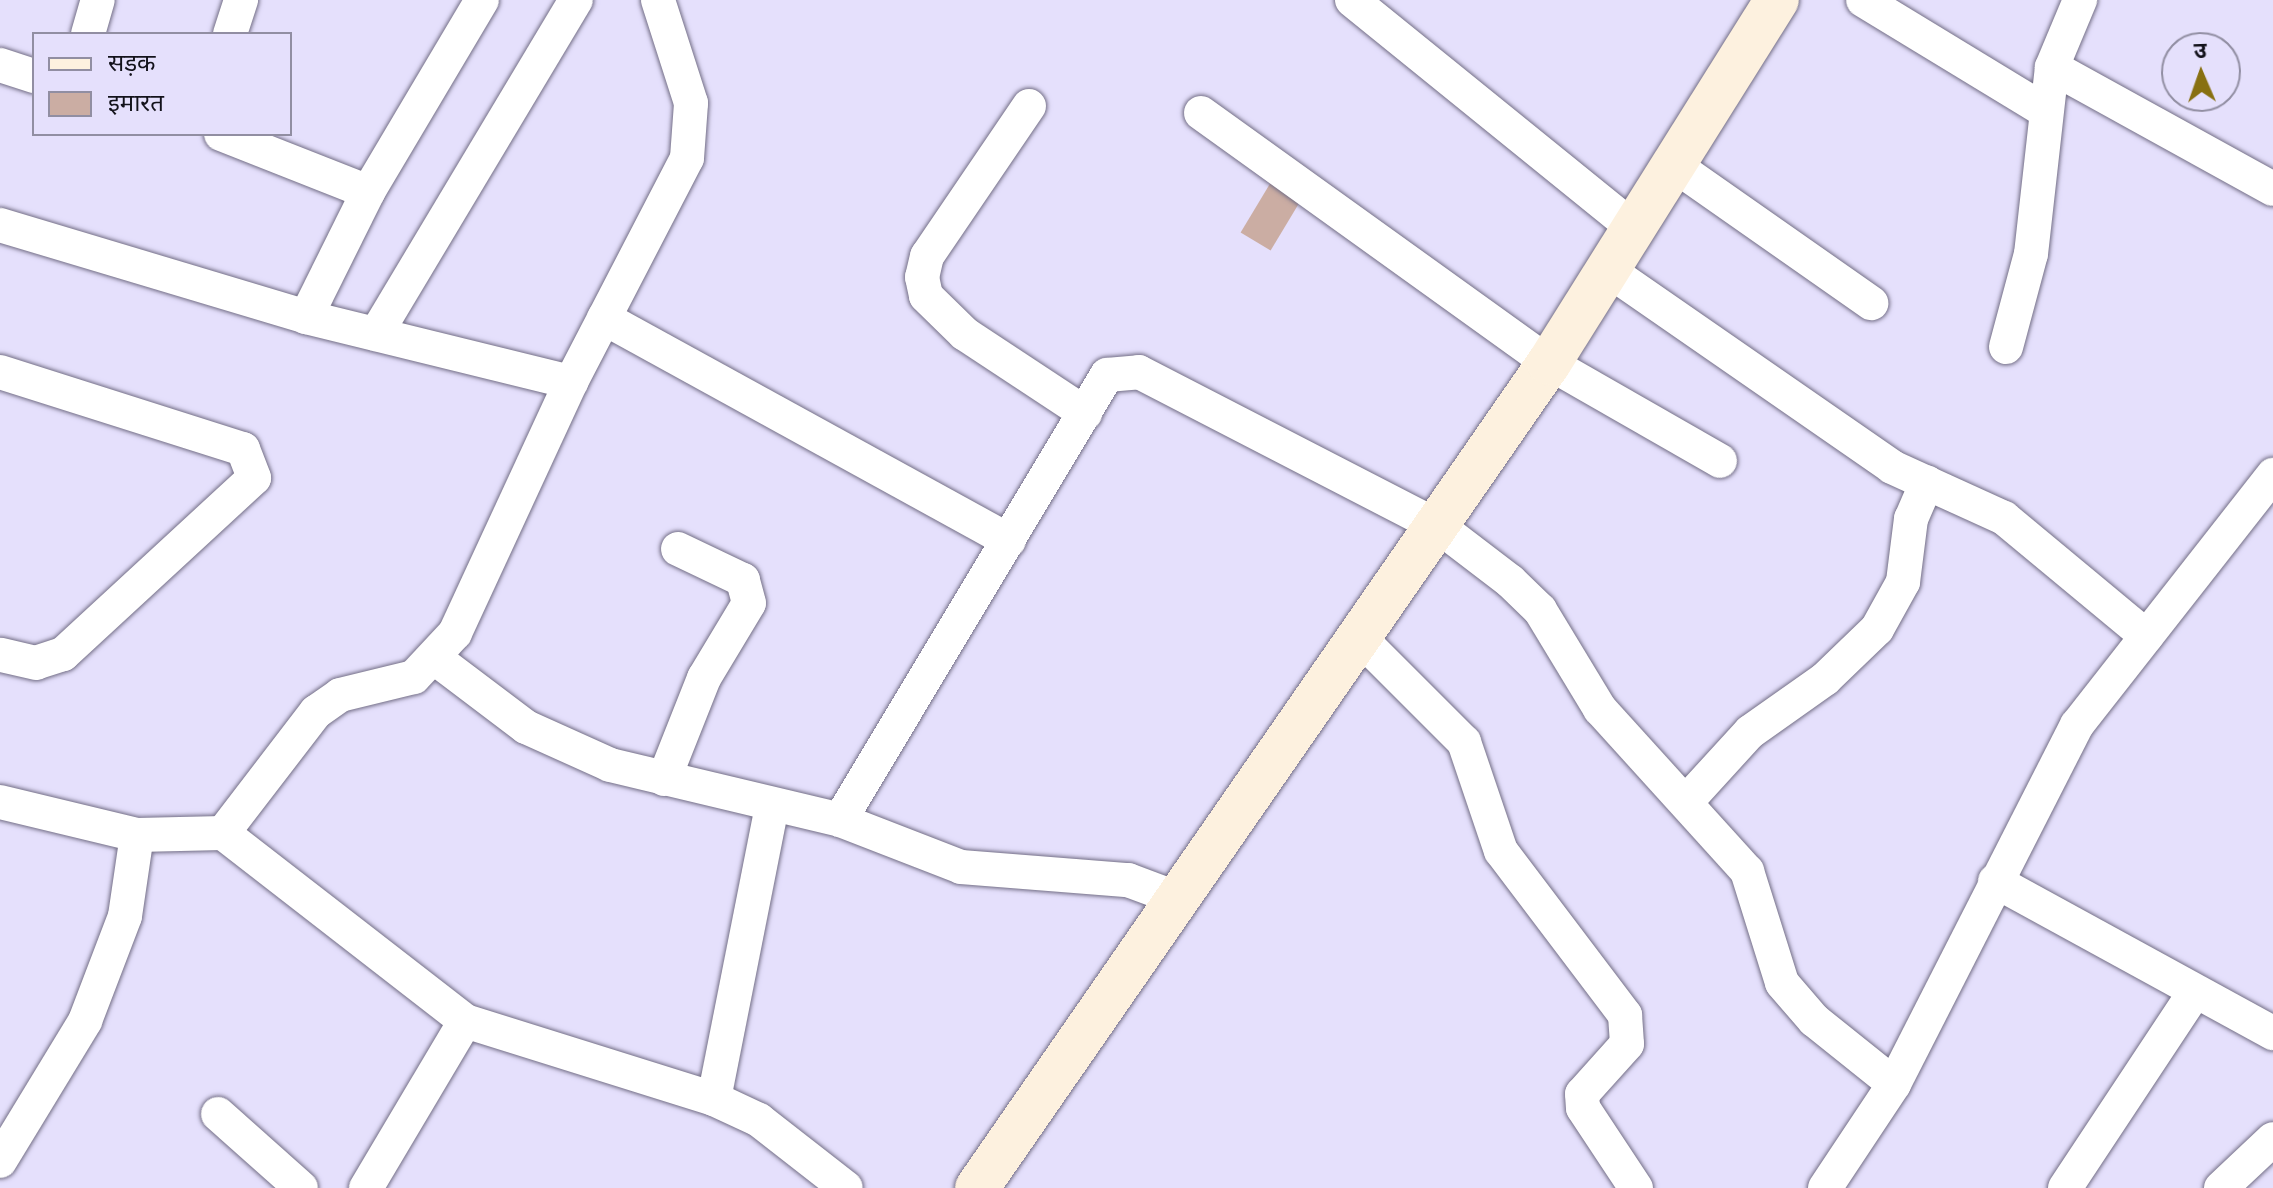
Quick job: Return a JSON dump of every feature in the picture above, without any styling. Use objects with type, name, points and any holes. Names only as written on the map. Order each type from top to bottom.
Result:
[{"type":"street","points":[[89,32],[98,0]]},
{"type":"street","points":[[231,32],[241,0]]},
{"type":"street","points":[[306,317],[368,192],[482,0]]},
{"type":"street","points":[[376,334],[576,0]]},
{"type":"street","points":[[223,833],[316,712],[340,695],[414,677],[436,659],[692,137],[691,103],[658,0]]},
{"type":"street","points":[[1352,0],[1634,228]]},
{"type":"street","points":[[977,1188],[1549,363],[1777,0]]},
{"type":"street","points":[[1863,0],[2044,110]]},
{"type":"street","points":[[2006,347],[2031,254],[2044,110],[2052,67],[2080,0]]},
{"type":"street","points":[[0,65],[32,75]]},
{"type":"street","points":[[2052,67],[2273,189]]},
{"type":"street","points":[[1029,106],[927,256],[922,277],[926,296],[965,334],[1085,413]]},
{"type":"street","points":[[1201,113],[1549,363],[1720,461]]},
{"type":"street","points":[[226,136],[368,192]]},
{"type":"street","points":[[1674,165],[1871,303]]},
{"type":"street","points":[[0,225],[306,317],[571,382]]},
{"type":"street","points":[[1608,270],[1865,450],[2004,518],[2146,636]]},
{"type":"street","points":[[604,318],[1009,541]]},
{"type":"street","points":[[0,372],[243,449],[254,478],[63,654],[36,663],[0,655]]},
{"type":"street","points":[[840,820],[1107,375],[1139,372],[1438,526],[1540,610],[1600,709],[1747,871],[1782,983],[1814,1020],[1894,1084]]},
{"type":"street","points":[[1825,1188],[1894,1084],[2077,725],[2273,475]]},
{"type":"street","points":[[1686,802],[1750,732],[1825,679],[1877,629],[1903,582],[1907,534],[1927,482]]},
{"type":"street","points":[[664,779],[704,678],[749,603],[743,580],[678,549]]},
{"type":"street","points":[[1360,638],[1464,742],[1501,851],[1625,1015],[1627,1044],[1582,1094],[1583,1108],[1636,1188]]},
{"type":"street","points":[[436,659],[552,741],[664,779],[840,820],[961,867],[1128,880],[1179,899]]},
{"type":"street","points":[[0,802],[137,835],[223,833],[465,1021],[714,1099],[759,1120],[846,1188]]},
{"type":"street","points":[[714,1099],[772,806]]},
{"type":"street","points":[[0,1161],[85,1021],[125,916],[137,835]]},
{"type":"street","points":[[1995,881],[2194,993],[2273,1033]]},
{"type":"street","points":[[2065,1188],[2194,993]]},
{"type":"street","points":[[366,1188],[465,1021]]},
{"type":"street","points":[[218,1114],[301,1188]]},
{"type":"street","points":[[2221,1188],[2273,1139]]},
{"type":"building","points":[[1271,182],[1301,200],[1271,251],[1241,233]]}]
